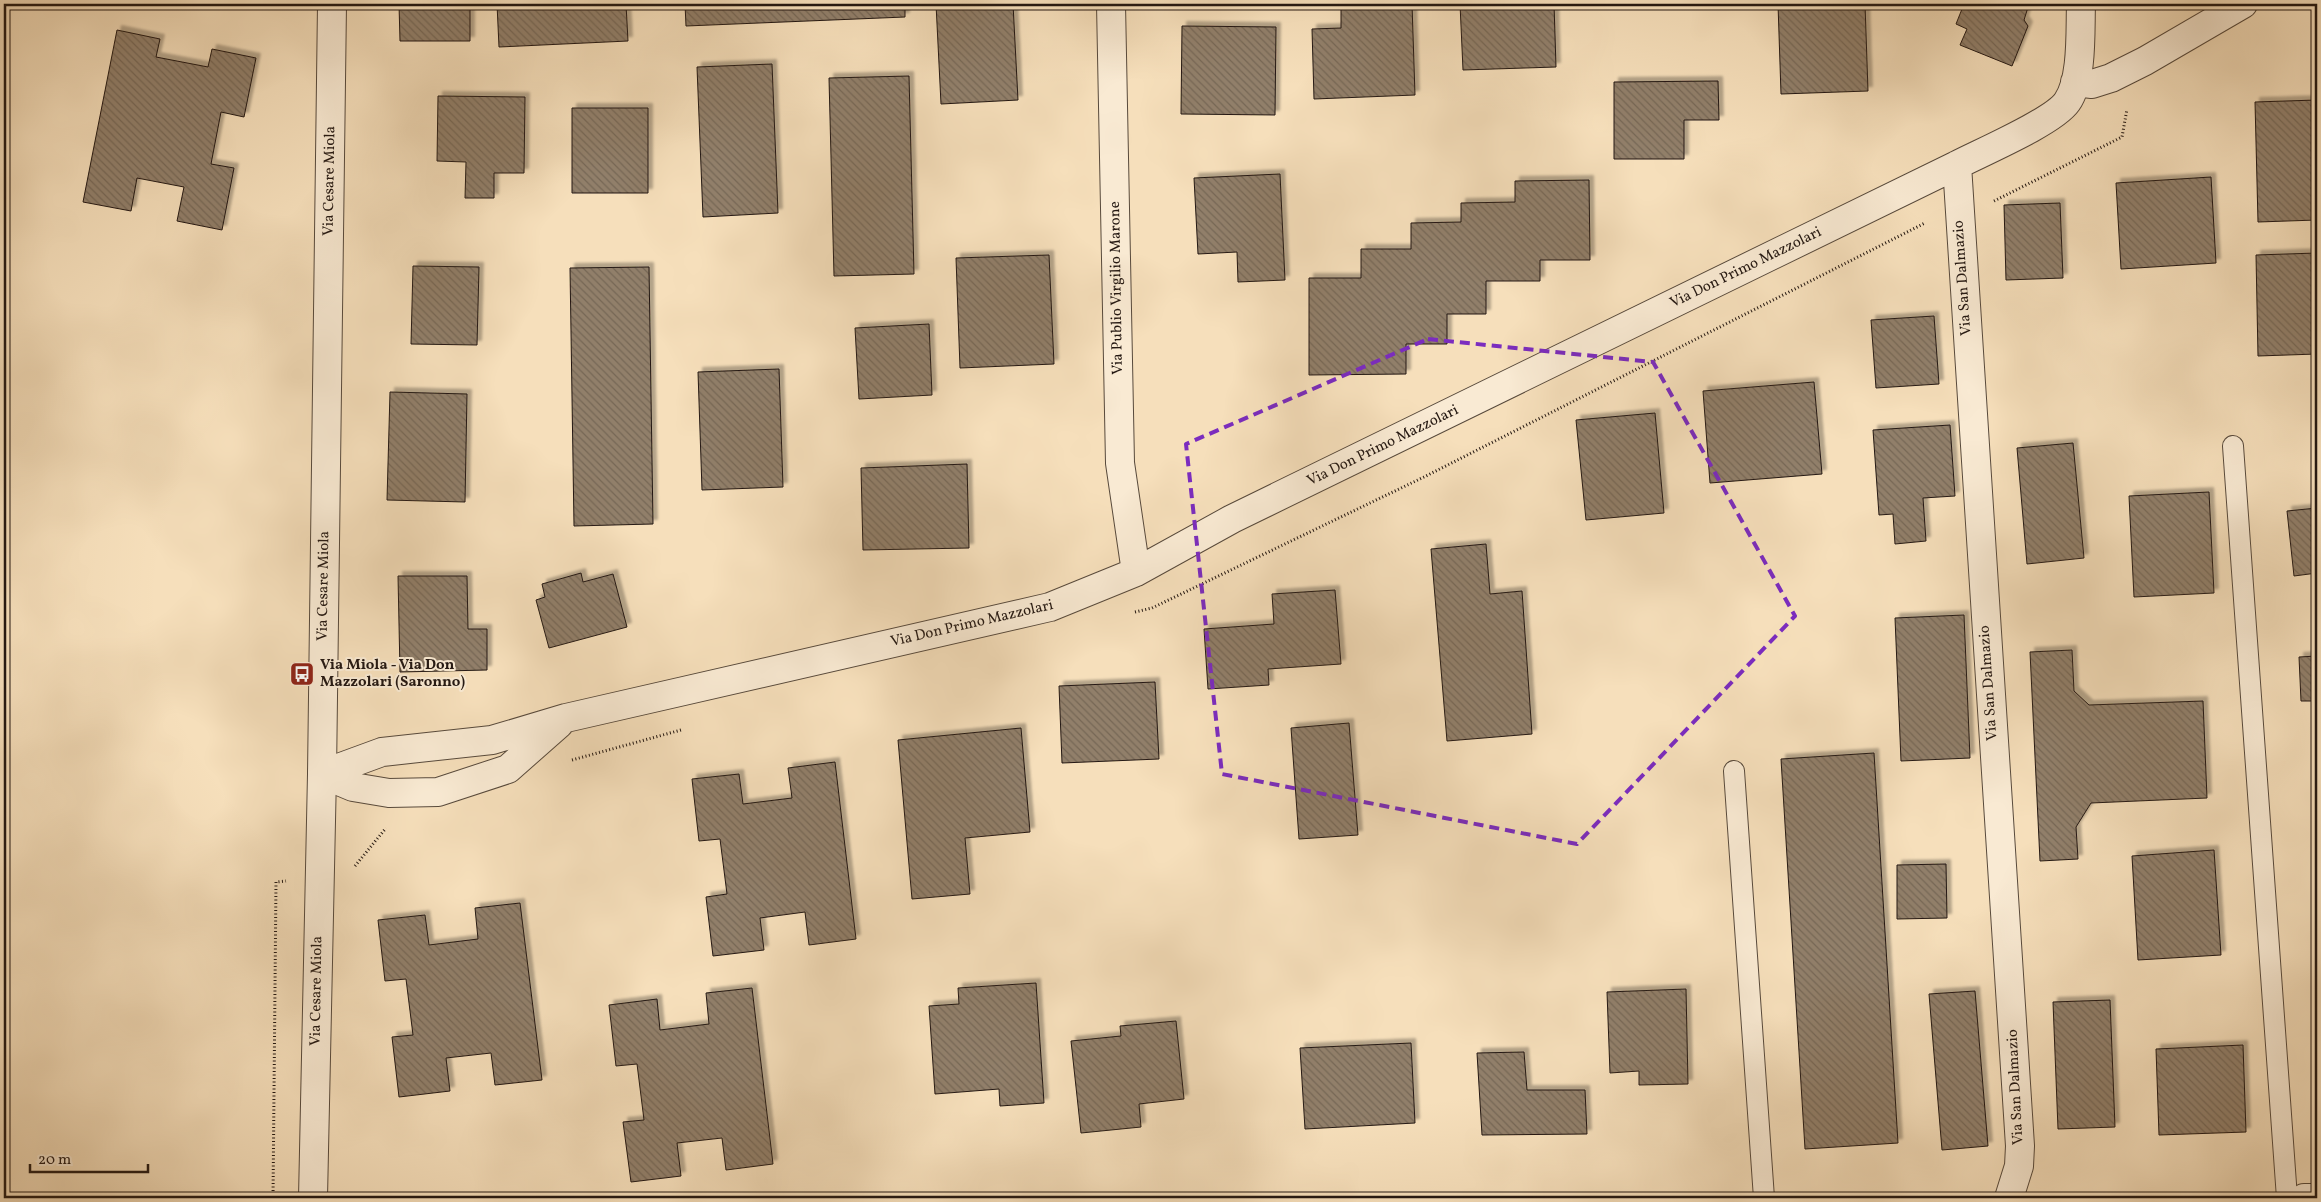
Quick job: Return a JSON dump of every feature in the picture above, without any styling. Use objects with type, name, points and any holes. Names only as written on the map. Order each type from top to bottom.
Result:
[{"type":"street","name":"Via Cesare Miola","points":[[313,1198],[322,774],[332,4]]},
{"type":"street","name":"Via Publio Virgilio Marone","points":[[1111,4],[1120,463],[1136,572]]},
{"type":"street","name":"Via Don Primo Mazzolari","points":[[322,774],[382,752],[492,740],[566,718],[1050,606],[1136,572],[1232,519],[1957,165],[2052,116],[2067,102],[2075,82],[2081,4]]},
{"type":"street","points":[[2075,82],[2092,84],[2111,78],[2145,61],[2243,4]]},
{"type":"street","name":"Via San Dalmazio","points":[[1957,165],[2020,1146],[2019,1166],[2009,1198]]},
{"type":"street","name":"Via Don Primo Mazzolari","points":[[322,774],[353,787],[389,793],[438,792],[508,769],[566,718]]},
{"type":"street","points":[[2304,1198],[2317,1198]]},
{"type":"lane","points":[[2233,446],[2287,1198]]},
{"type":"lane","points":[[1734,772],[1764,1198]]},
{"type":"path","points":[[1993,202],[2122,136],[2127,109],[2111,78]]},
{"type":"highlighted area","points":[[1428,339],[1653,362],[1795,616],[1577,844],[1222,774],[1186,444]]},
{"type":"building","points":[[399,4],[470,4],[470,41],[400,41]]},
{"type":"building","points":[[497,4],[626,4],[628,41],[499,47]]},
{"type":"building","points":[[685,4],[905,4],[905,17],[686,26]]},
{"type":"building","points":[[936,4],[1013,4],[1018,100],[941,104]]},
{"type":"building","points":[[1341,4],[1412,4],[1415,95],[1314,99],[1312,29],[1341,28]]},
{"type":"building","points":[[1460,4],[1554,4],[1556,67],[1463,70]]},
{"type":"building","points":[[1778,4],[1865,4],[1868,91],[1781,94]]},
{"type":"building","points":[[1964,4],[2029,4],[2024,20],[2028,26],[2012,66],[1960,45],[1967,29],[1956,24]]},
{"type":"building","points":[[1182,26],[1276,27],[1275,115],[1181,114]]},
{"type":"building","points":[[117,30],[160,39],[156,57],[208,67],[212,49],[256,58],[244,117],[221,112],[211,164],[234,168],[222,230],[177,221],[184,187],[137,178],[131,211],[83,202]]},
{"type":"building","points":[[772,64],[778,213],[703,217],[697,67]]},
{"type":"building","points":[[909,76],[914,274],[834,276],[829,78]]},
{"type":"building","points":[[1718,81],[1719,120],[1684,120],[1684,159],[1614,159],[1614,82]]},
{"type":"building","points":[[438,96],[525,97],[524,173],[494,173],[494,198],[465,198],[466,162],[437,161]]},
{"type":"building","points":[[2317,100],[2317,220],[2258,222],[2255,102]]},
{"type":"building","points":[[572,108],[648,108],[648,193],[572,193]]},
{"type":"building","points":[[1280,174],[1285,280],[1238,282],[1237,252],[1198,254],[1194,178]]},
{"type":"building","points":[[2211,177],[2216,263],[2121,269],[2116,183]]},
{"type":"building","points":[[1589,180],[1590,260],[1540,260],[1540,281],[1486,281],[1486,314],[1447,314],[1447,344],[1406,344],[1406,374],[1309,375],[1309,278],[1361,278],[1361,249],[1411,249],[1411,223],[1461,222],[1461,203],[1515,202],[1515,181]]},
{"type":"building","points":[[2060,203],[2063,278],[2006,280],[2004,205]]},
{"type":"building","points":[[2317,253],[2317,354],[2258,356],[2256,255]]},
{"type":"building","points":[[1049,255],[1054,364],[960,368],[956,258]]},
{"type":"building","points":[[413,266],[479,267],[477,345],[411,344]]},
{"type":"building","points":[[649,267],[653,524],[574,526],[570,268]]},
{"type":"building","points":[[1934,316],[1939,384],[1876,388],[1871,320]]},
{"type":"building","points":[[929,324],[932,395],[859,399],[855,328]]},
{"type":"building","points":[[779,369],[783,487],[702,490],[698,372]]},
{"type":"building","points":[[1814,382],[1822,474],[1710,483],[1703,391]]},
{"type":"building","points":[[390,392],[467,394],[465,502],[387,500]]},
{"type":"building","points":[[1655,413],[1664,513],[1586,520],[1576,420]]},
{"type":"building","points":[[1950,425],[1955,496],[1923,498],[1926,541],[1895,544],[1893,514],[1879,515],[1873,430]]},
{"type":"building","points":[[2073,443],[2084,558],[2027,564],[2017,448]]},
{"type":"building","points":[[967,464],[969,548],[863,550],[861,468]]},
{"type":"building","points":[[2209,492],[2214,593],[2134,597],[2129,496]]},
{"type":"building","points":[[2317,508],[2317,573],[2294,576],[2287,511]]},
{"type":"building","points":[[1486,544],[1490,594],[1522,591],[1532,734],[1447,741],[1431,549]]},
{"type":"building","points":[[581,573],[583,582],[613,574],[627,627],[549,648],[536,600],[545,597],[542,584]]},
{"type":"building","points":[[398,576],[467,576],[468,629],[487,629],[487,670],[400,672]]},
{"type":"building","points":[[1335,590],[1341,664],[1268,669],[1269,685],[1208,689],[1204,629],[1274,624],[1272,594]]},
{"type":"building","points":[[1964,615],[1970,758],[1901,761],[1895,618]]},
{"type":"building","points":[[2072,650],[2074,691],[2089,705],[2203,701],[2207,798],[2091,803],[2076,827],[2078,859],[2040,861],[2030,652]]},
{"type":"building","points":[[2317,656],[2317,701],[2301,701],[2299,657]]},
{"type":"building","points":[[1155,682],[1159,759],[1062,763],[1059,686]]},
{"type":"building","points":[[1349,723],[1358,835],[1299,839],[1291,728]]},
{"type":"building","points":[[1021,728],[1030,832],[965,838],[970,894],[912,899],[898,740]]},
{"type":"building","points":[[1874,753],[1898,1143],[1805,1149],[1781,759]]},
{"type":"building","points":[[835,762],[856,939],[809,945],[805,912],[760,918],[764,950],[713,956],[706,897],[727,894],[720,839],[699,841],[692,779],[739,774],[743,804],[792,798],[788,768]]},
{"type":"building","points":[[2214,850],[2221,955],[2138,960],[2132,856]]},
{"type":"building","points":[[1946,864],[1947,918],[1897,919],[1897,865]]},
{"type":"building","points":[[520,903],[542,1080],[495,1085],[491,1053],[446,1058],[450,1091],[399,1097],[392,1037],[413,1035],[406,979],[385,981],[378,920],[425,915],[429,945],[478,939],[475,908]]},
{"type":"building","points":[[1036,983],[1044,1103],[1000,1106],[999,1089],[935,1094],[929,1006],[959,1004],[958,988]]},
{"type":"building","points":[[752,988],[773,1164],[726,1170],[722,1138],[677,1143],[681,1176],[631,1182],[623,1122],[644,1120],[637,1064],[616,1066],[609,1005],[657,999],[660,1030],[709,1024],[706,993]]},
{"type":"building","points":[[1686,989],[1688,1084],[1639,1085],[1639,1071],[1610,1073],[1607,992]]},
{"type":"building","points":[[1975,991],[1988,1146],[1942,1150],[1929,994]]},
{"type":"building","points":[[2110,1000],[2115,1127],[2058,1129],[2053,1002]]},
{"type":"building","points":[[1176,1021],[1184,1099],[1139,1104],[1141,1127],[1081,1133],[1071,1041],[1121,1036],[1120,1026]]},
{"type":"building","points":[[1411,1043],[1415,1123],[1305,1129],[1300,1048]]},
{"type":"building","points":[[2243,1045],[2246,1132],[2159,1135],[2156,1049]]},
{"type":"building","points":[[1524,1052],[1527,1090],[1585,1090],[1587,1134],[1482,1135],[1477,1053]]},
{"type":"place","name":"Via Miola - Via Don Mazzolari (Saronno)","points":[[302,674]]}]
